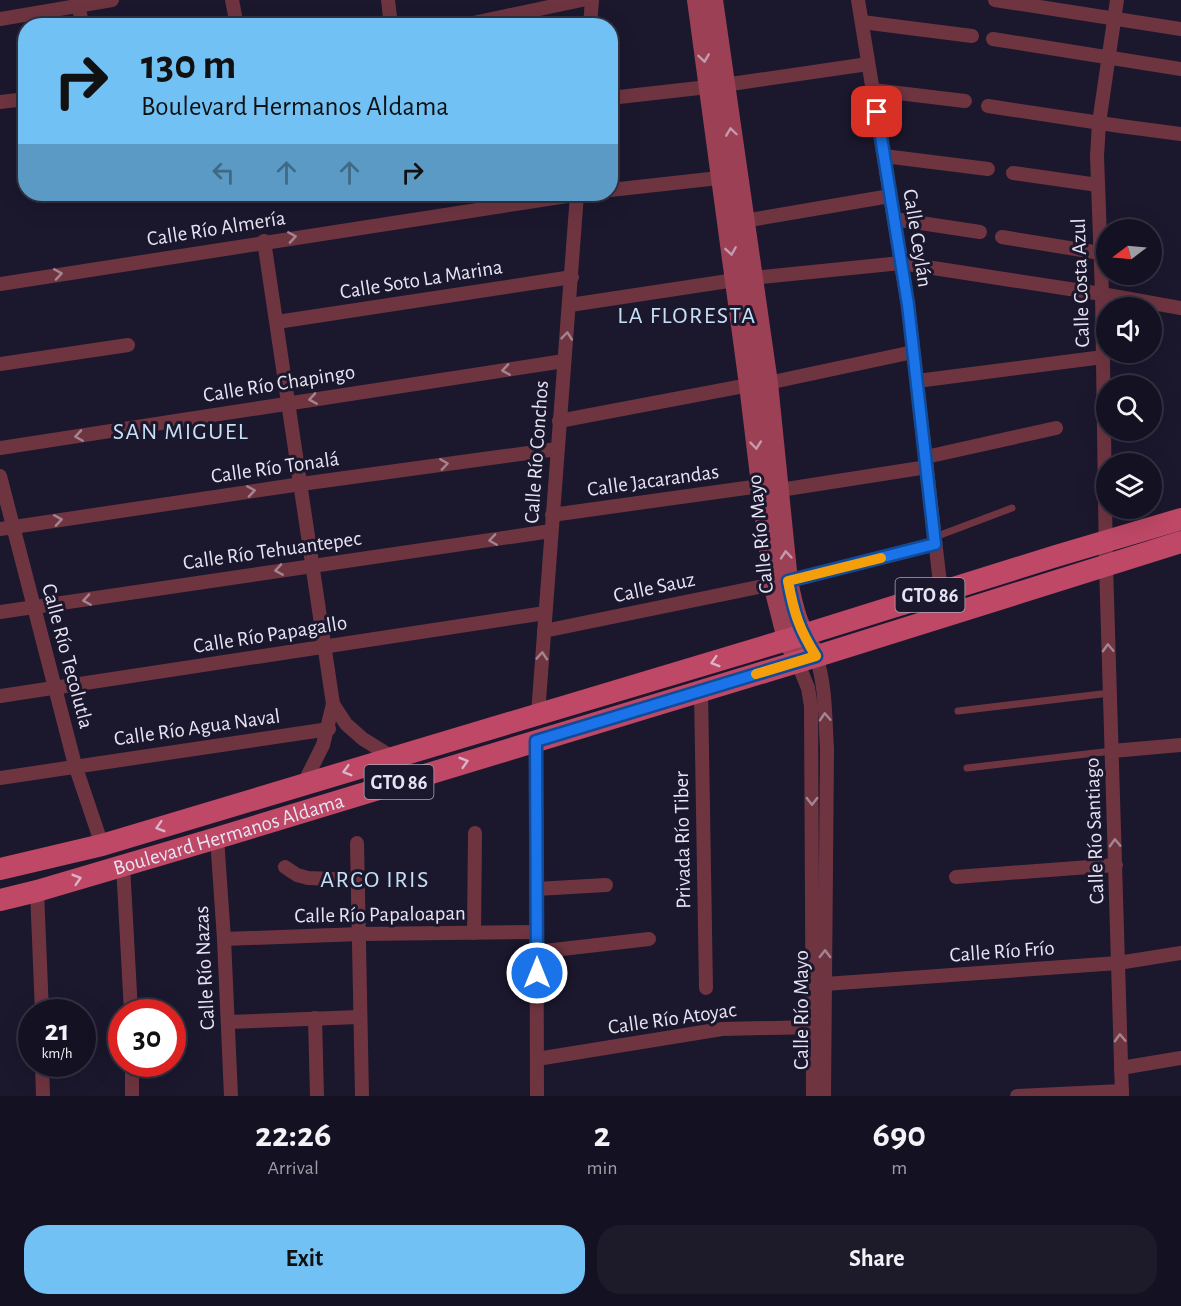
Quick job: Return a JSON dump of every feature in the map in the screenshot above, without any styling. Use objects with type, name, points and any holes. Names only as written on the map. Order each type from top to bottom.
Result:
[{"type":"main road","name":"Boulevard Hermanos Aldama","points":[[4,867],[102,844],[1181,519]]},
{"type":"main road","name":"Boulevard Hermanos Aldama","points":[[0,900],[217,838],[1181,542]]},
{"type":"street","points":[[0,19],[78,3],[112,0]]},
{"type":"street","points":[[232,0],[235,18]]},
{"type":"street","points":[[388,0],[390,18]]},
{"type":"street","points":[[484,18],[522,6],[582,0]]},
{"type":"street","points":[[591,18],[592,0]]},
{"type":"street","name":"Calle Río Mayo","points":[[697,0],[716,86],[758,384],[780,490],[781,582]]},
{"type":"street","name":"Calle Río Mayo","points":[[713,0],[716,86]]},
{"type":"street","name":"Calle Ceylán","points":[[858,0],[901,263],[941,592]]},
{"type":"street","points":[[995,0],[1181,29]]},
{"type":"street","name":"Calle Costa Azul","points":[[1099,219],[1099,123],[1117,0]]},
{"type":"street","points":[[78,3],[81,18]]},
{"type":"street","points":[[862,22],[972,36]]},
{"type":"street","points":[[993,39],[1181,69]]},
{"type":"street","points":[[618,97],[716,86],[868,64]]},
{"type":"street","points":[[873,90],[965,101]]},
{"type":"street","points":[[0,102],[18,100]]},
{"type":"street","points":[[988,106],[1181,134]]},
{"type":"street","points":[[884,156],[988,170]]},
{"type":"street","points":[[1012,173],[1098,185]]},
{"type":"street","points":[[618,189],[728,177]]},
{"type":"street","name":"Calle Río Mayo","points":[[728,177],[744,221],[744,279]]},
{"type":"street","points":[[744,221],[890,196]]},
{"type":"street","name":"Calle Río Almería","points":[[0,284],[531,201]]},
{"type":"street","name":"Calle Río Conchos","points":[[538,714],[577,201]]},
{"type":"street","points":[[894,219],[980,232]]},
{"type":"street","points":[[1002,237],[1096,252]]},
{"type":"street","points":[[264,241],[333,704],[329,729],[319,755],[304,783]]},
{"type":"street","points":[[570,305],[744,279],[901,263],[1181,308]]},
{"type":"street","name":"Calle Soto La Marina","points":[[277,322],[572,277]]},
{"type":"street","name":"Calle Costa Azul","points":[[1102,285],[1102,297]]},
{"type":"street","points":[[0,364],[128,345]]},
{"type":"street","points":[[560,421],[913,352]]},
{"type":"street","points":[[917,381],[1096,358]]},
{"type":"street","name":"Calle Río Chapingo","points":[[0,448],[564,362]]},
{"type":"street","name":"Calle Costa Azul","points":[[1103,363],[1106,565]]},
{"type":"street","name":"Calle Río Mayo","points":[[758,384],[760,486],[795,637],[807,658],[821,672],[824,694],[827,749],[824,1096]]},
{"type":"street","points":[[780,490],[927,462],[1056,428]]},
{"type":"street","name":"Calle Río Tonalá","points":[[6,528],[557,449]]},
{"type":"street","name":"Calle Río Tecolutla","points":[[0,476],[6,528],[34,608],[75,765],[102,844]]},
{"type":"street","name":"Calle Jacarandas","points":[[552,515],[760,486]]},
{"type":"street","name":"Calle Río Tehuantepec","points":[[0,612],[551,531]]},
{"type":"street","name":"Calle Sauz","points":[[544,631],[781,582],[935,541]]},
{"type":"street","name":"Calle Río Santiago","points":[[1106,565],[1122,1093]]},
{"type":"street","name":"Calle Río Papagallo","points":[[0,696],[545,613]]},
{"type":"street","name":"Calle Río Mayo","points":[[807,658],[812,749],[813,1096]]},
{"type":"street","name":"Privada Río Tiber","points":[[700,691],[706,988]]},
{"type":"street","points":[[333,704],[346,724],[363,739],[392,757],[401,782]]},
{"type":"street","name":"Calle Río Agua Naval","points":[[0,777],[329,729]]},
{"type":"street","points":[[536,741],[537,1096]]},
{"type":"street","points":[[1112,751],[1181,745]]},
{"type":"street","points":[[812,749],[827,749]]},
{"type":"street","points":[[474,933],[475,833]]},
{"type":"street","name":"Calle Río Nazas","points":[[217,838],[231,1096]]},
{"type":"street","points":[[357,843],[362,1096]]},
{"type":"street","points":[[123,865],[130,999]]},
{"type":"street","points":[[956,877],[1116,865]]},
{"type":"street","points":[[285,867],[297,875],[308,878],[358,880]]},
{"type":"street","points":[[536,889],[606,885]]},
{"type":"street","points":[[37,891],[41,999]]},
{"type":"street","name":"Calle Río Papaloapan","points":[[224,939],[360,934],[536,932]]},
{"type":"street","points":[[536,952],[649,939]]},
{"type":"street","name":"Calle Río Frío","points":[[825,984],[1118,963],[1181,953]]},
{"type":"street","points":[[228,1022],[359,1017]]},
{"type":"street","points":[[315,1018],[317,1096]]},
{"type":"street","name":"Calle Río Atoyac","points":[[537,1059],[722,1029],[814,1027]]},
{"type":"street","points":[[1121,1068],[1181,1058]]},
{"type":"street","points":[[42,1077],[43,1096]]},
{"type":"street","points":[[132,1077],[132,1096]]},
{"type":"street","points":[[1017,1096],[1122,1093]]},
{"type":"lane","points":[[935,541],[1012,508]]},
{"type":"lane","points":[[958,711],[1110,693]]},
{"type":"lane","points":[[967,768],[1112,751]]},
{"type":"slow traffic","points":[[756,674],[816,656],[803,635],[794,613],[788,581],[881,558]]},
{"type":"district","name":"LA FLORESTA","points":[[687,315]]},
{"type":"district","name":"SAN MIGUEL","points":[[181,431]]},
{"type":"district","name":"ARCO IRIS","points":[[375,879]]},
{"type":"route","points":[[537,973],[536,741],[816,656],[803,635],[794,613],[788,581],[935,544],[908,305],[877,112]]}]
